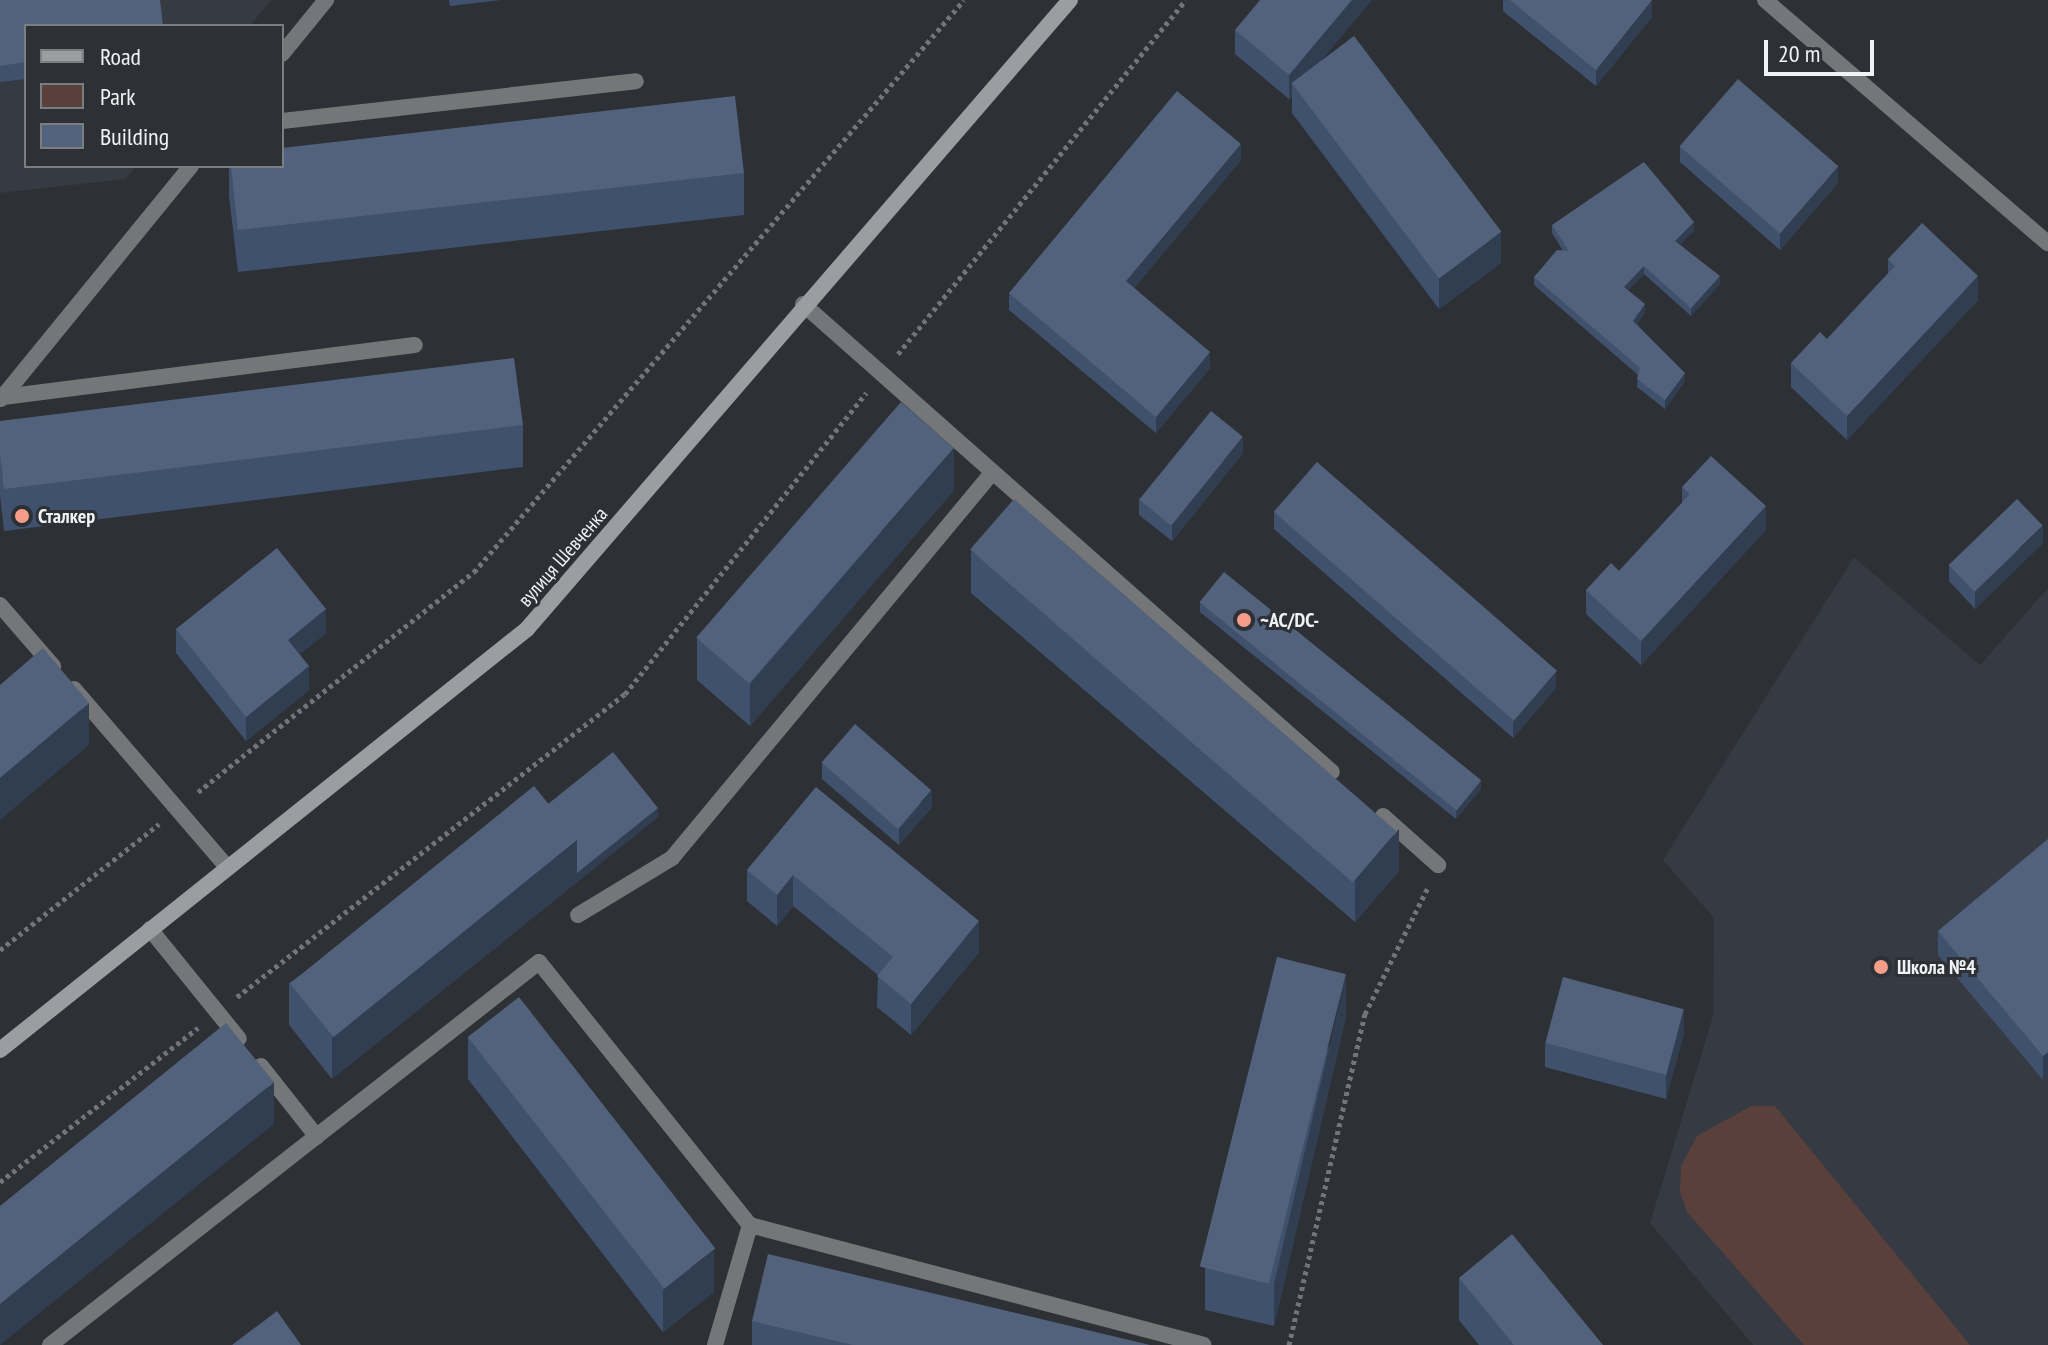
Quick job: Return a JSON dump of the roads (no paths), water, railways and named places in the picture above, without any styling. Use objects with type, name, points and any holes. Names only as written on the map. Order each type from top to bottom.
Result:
[{"type":"street","points":[[284,52],[326,0]]},
{"type":"street","name":"вулиця Шевченка","points":[[0,1050],[527,629],[803,304],[1070,0]]},
{"type":"street","points":[[1765,0],[2048,243]]},
{"type":"street","points":[[284,121],[636,81]]},
{"type":"street","points":[[1,399],[189,168]]},
{"type":"street","points":[[803,304],[1345,782]]},
{"type":"street","points":[[1,399],[415,345]]},
{"type":"street","points":[[578,915],[672,858],[992,473]]},
{"type":"street","points":[[2,610],[227,867]]},
{"type":"street","points":[[1368,803],[1438,865]]},
{"type":"street","points":[[150,929],[317,1137]]},
{"type":"street","points":[[50,1345],[539,962],[750,1225],[1203,1345]]},
{"type":"street","points":[[715,1345],[750,1225]]},
{"type":"place","name":"Сталкер","points":[[22,516]]},
{"type":"place","name":"~AC/DC-","points":[[1244,620]]},
{"type":"place","name":"Школа №4","points":[[1881,967]]}]
